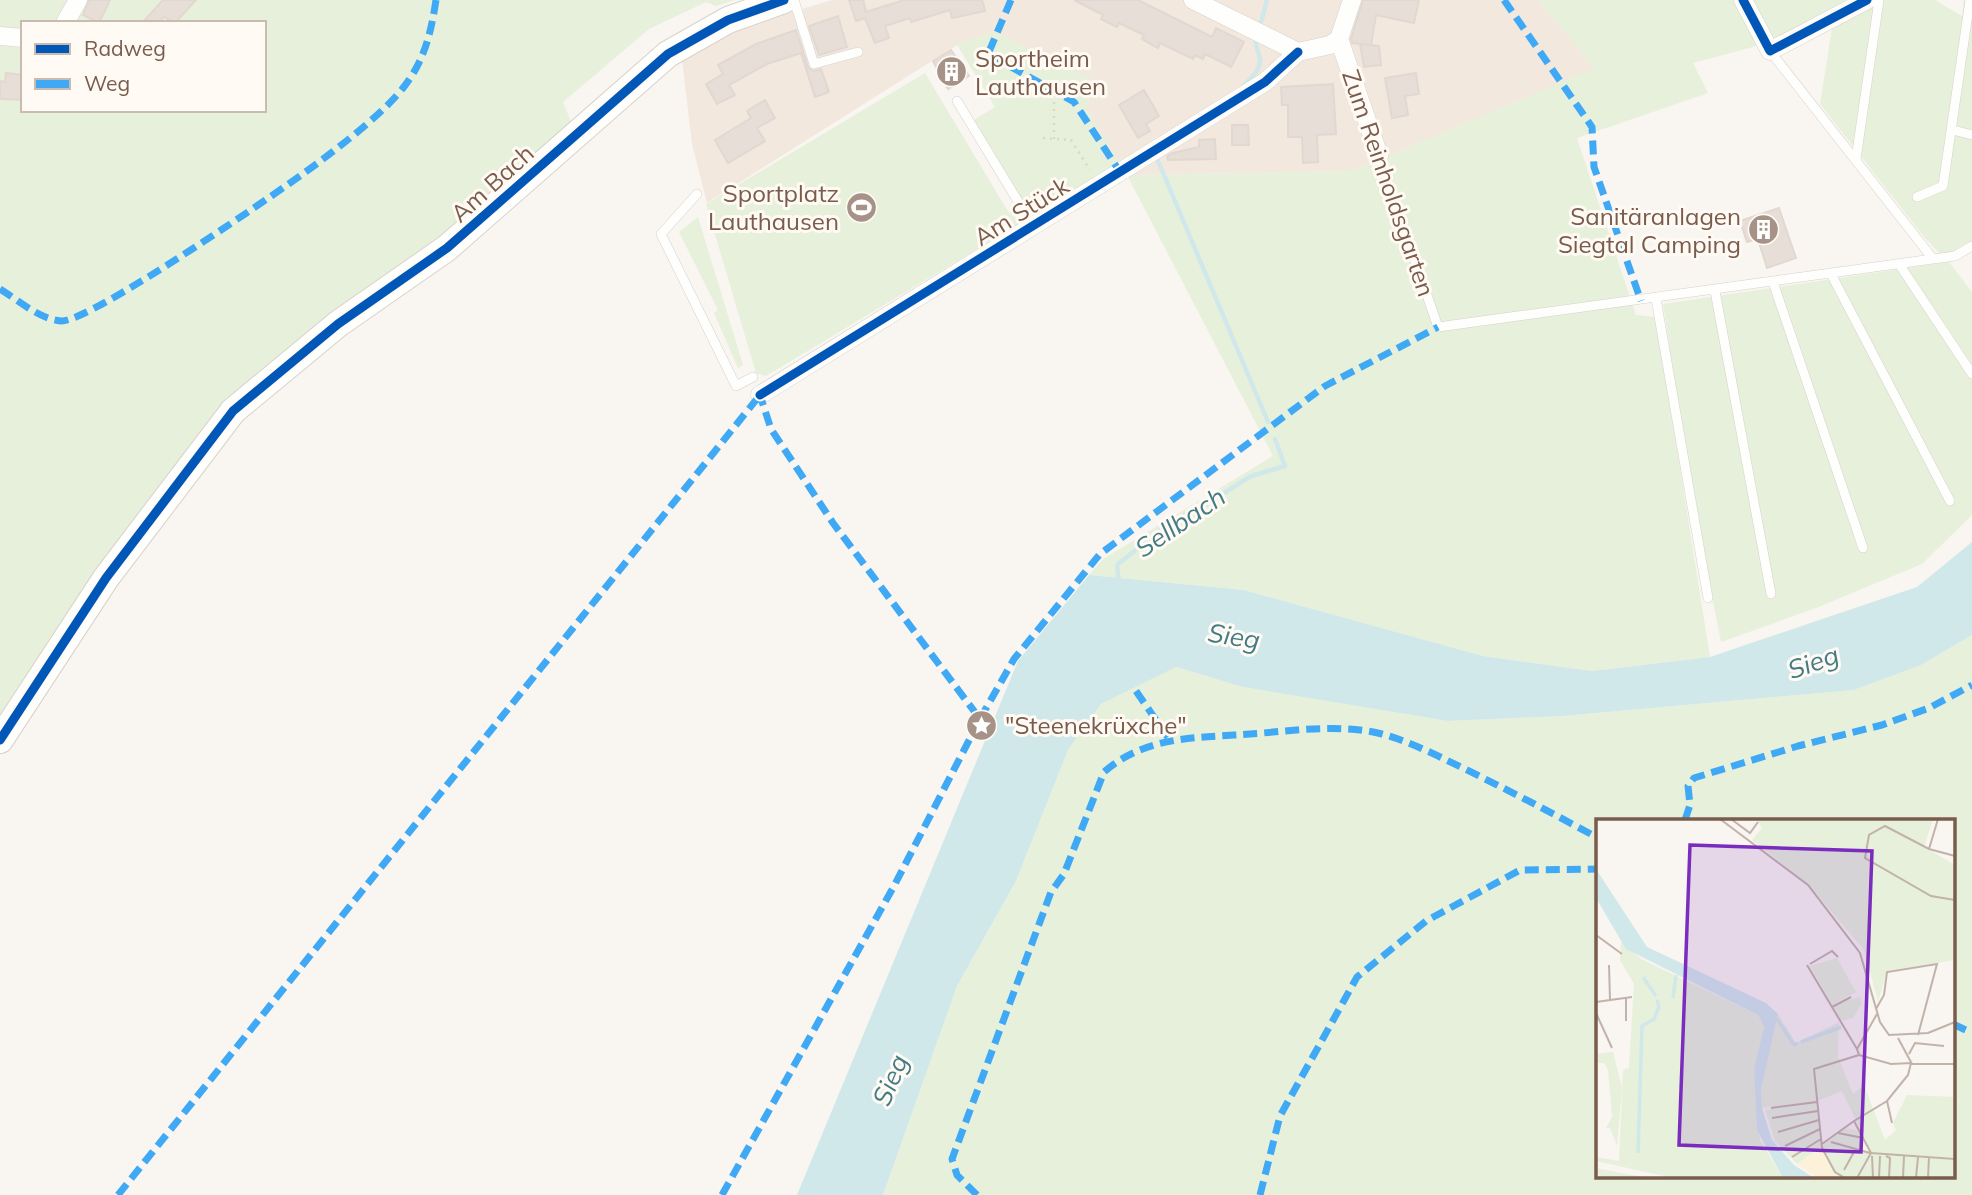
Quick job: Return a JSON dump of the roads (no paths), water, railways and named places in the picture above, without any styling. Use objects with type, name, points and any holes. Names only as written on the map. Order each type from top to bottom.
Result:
[{"type":"street","points":[[66,21],[78,0]]},
{"type":"street","name":"Am Bach","points":[[0,740],[106,578],[233,411],[338,324],[447,248],[668,54],[727,20],[784,0]]},
{"type":"street","points":[[1193,0],[1298,52],[1330,45],[1339,38],[1352,0]]},
{"type":"street","points":[[1743,0],[1770,51],[1867,0]]},
{"type":"street","points":[[0,36],[21,38]]},
{"type":"street","name":"Zum Reinholdsgarten","points":[[1339,38],[1380,156]]},
{"type":"street","name":"Am Stück","points":[[760,395],[1265,82],[1298,52]]},
{"type":"lane","points":[[794,0],[814,64],[858,52]]},
{"type":"lane","points":[[1856,159],[1879,0]]},
{"type":"lane","points":[[1917,197],[1943,186],[1968,45],[1970,0]]},
{"type":"lane","points":[[1770,51],[1933,259]]},
{"type":"lane","name":"Am Stück","points":[[957,101],[1033,226]]},
{"type":"lane","points":[[1953,130],[1972,135]]},
{"type":"lane","name":"Zum Reinholdsgarten","points":[[1380,156],[1438,327],[1656,299]]},
{"type":"lane","points":[[697,194],[661,234],[736,386],[753,377]]},
{"type":"lane","points":[[1708,598],[1656,299],[1955,256],[1972,246]]},
{"type":"lane","points":[[1899,264],[1972,374]]},
{"type":"lane","points":[[1831,274],[1950,501]]},
{"type":"lane","points":[[1773,282],[1863,548]]},
{"type":"lane","points":[[1716,290],[1771,594]]},
{"type":"water","name":"Sieg","points":[[1972,542],[1972,635],[1921,665],[1854,690],[1563,716],[1448,721],[1243,687],[1176,667],[1101,704],[1068,750],[1016,881],[957,986],[883,1195],[797,1195],[1018,661],[1089,575],[1244,590],[1483,656],[1592,671],[1710,657],[1917,587]]},
{"type":"waterway","name":"Sellbach","points":[[1260,26],[1267,0]]},
{"type":"waterway","name":"Sellbach","points":[[1241,89],[1256,73],[1259,65],[1256,38]]},
{"type":"waterway","name":"Sellbach","points":[[1156,156],[1268,422]]},
{"type":"waterway","name":"Sellbach","points":[[1119,583],[1117,565],[1173,520],[1200,508],[1251,476],[1285,466],[1275,439]]},
{"type":"place","name":"Sportheim Lauthausen","points":[[952,72]]},
{"type":"place","name":"Sportplatz Lauthausen","points":[[862,207]]},
{"type":"place","name":"Sanitäranlagen Siegtal Camping","points":[[1764,230]]},
{"type":"place","name":"\"Steenekrüxche\"","points":[[982,725]]}]
